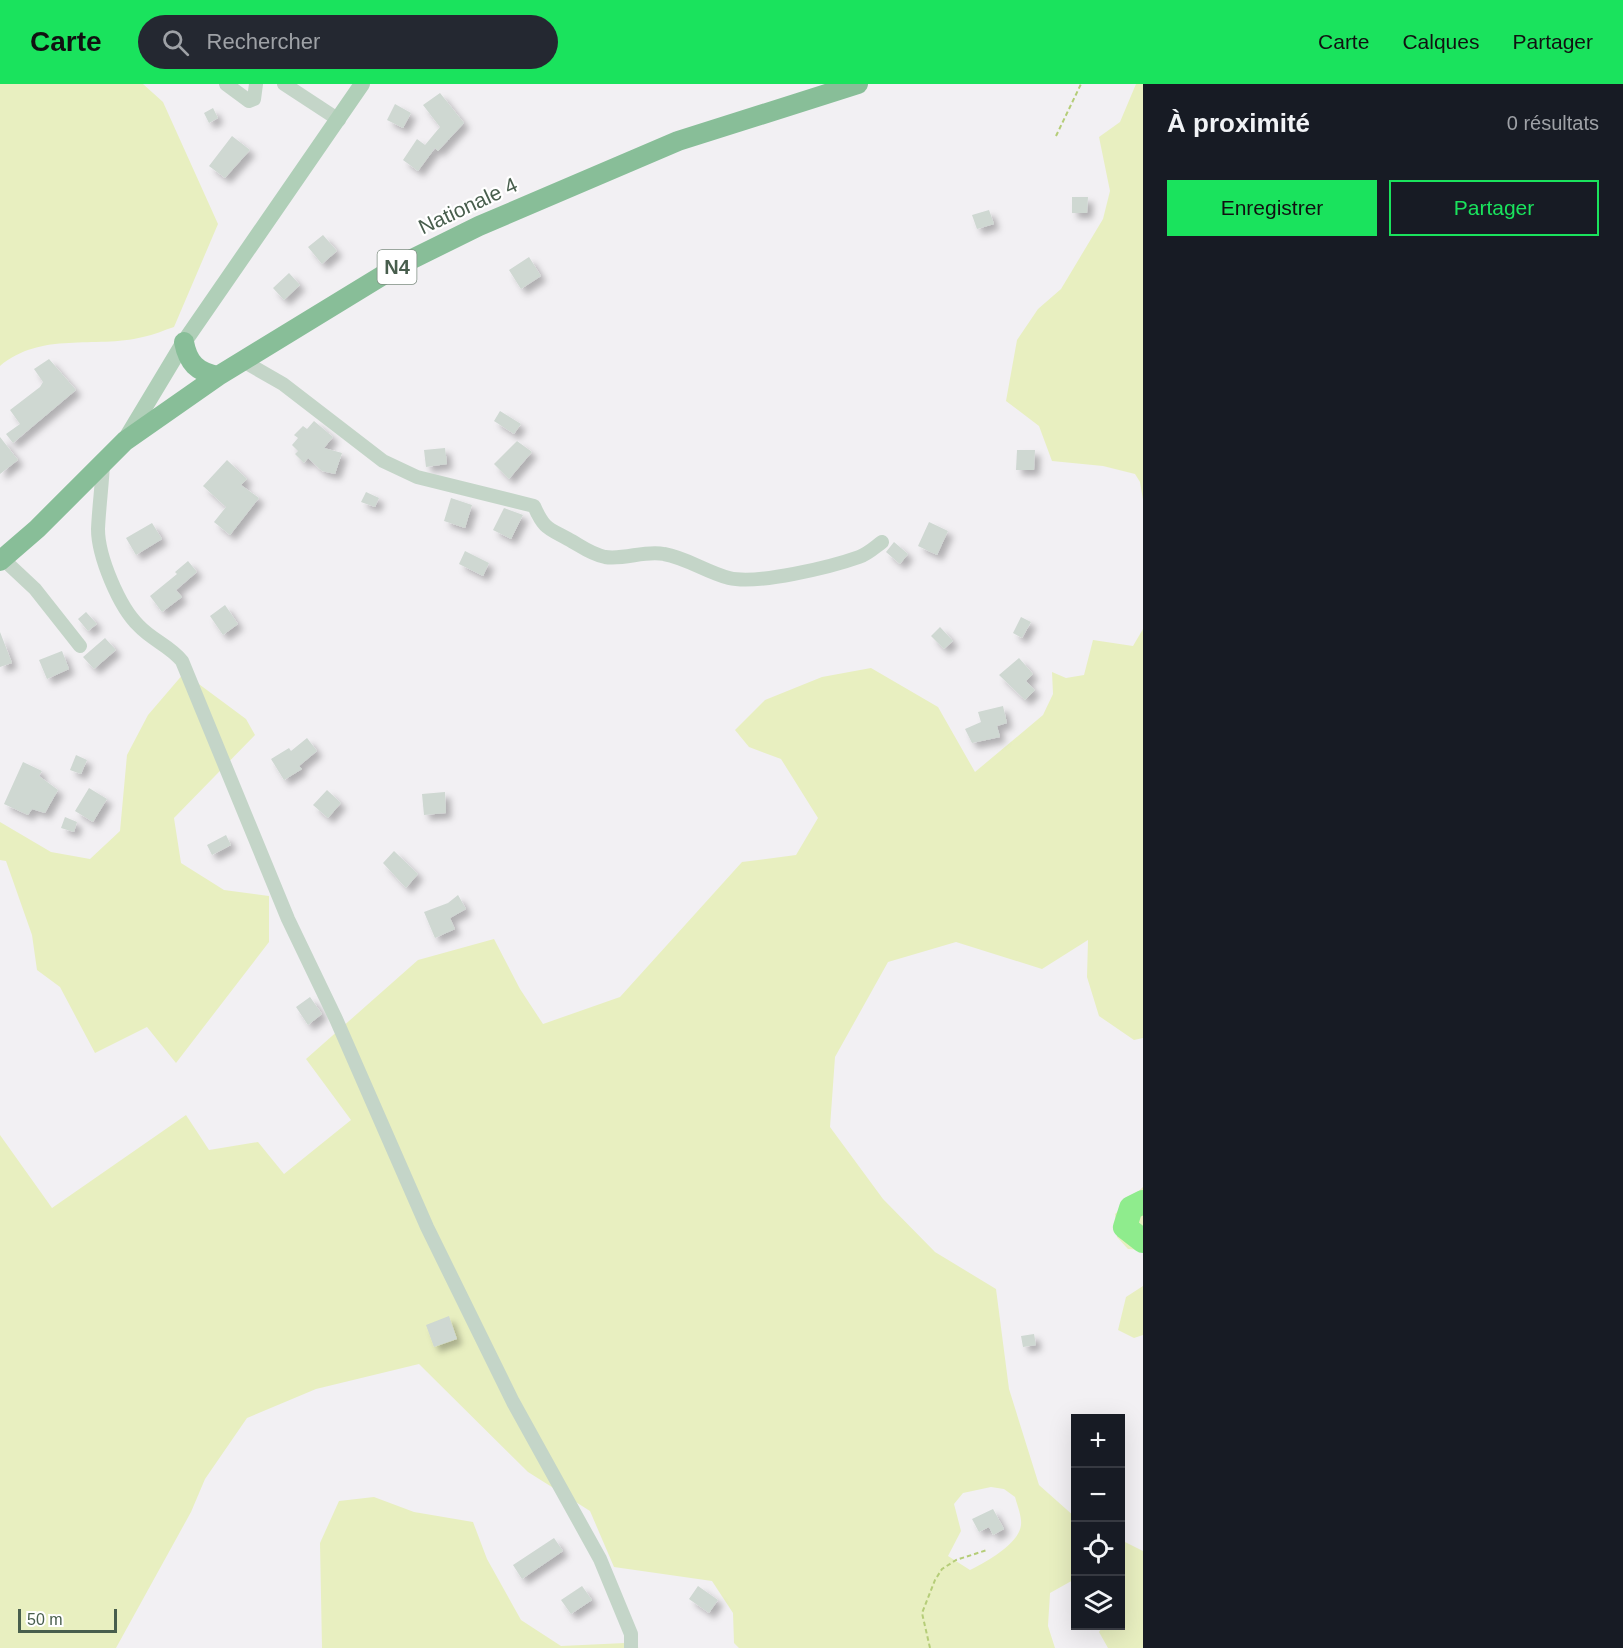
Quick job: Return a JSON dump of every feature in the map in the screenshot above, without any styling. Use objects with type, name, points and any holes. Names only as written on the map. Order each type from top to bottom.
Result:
[{"type":"highway","name":"Nationale 4","points":[[1,560],[125,441],[218,376],[398,266],[479,226],[678,141],[858,84]]},
{"type":"highway","points":[[184,342],[187,355],[194,366],[205,374],[218,376]]},
{"type":"main road","points":[[125,441],[184,342],[362,84]]},
{"type":"street","points":[[226,84],[249,101],[254,99],[256,84]]},
{"type":"street","points":[[284,84],[339,120]]},
{"type":"street","points":[[243,361],[283,384],[383,461],[417,477],[534,506],[542,524],[554,534],[568,539],[585,551],[605,557],[663,553],[712,573],[739,580],[751,580],[803,572],[860,557],[882,542]]},
{"type":"street","points":[[103,464],[98,530],[101,550],[121,601],[138,626],[174,651],[182,661],[288,919],[336,1019],[427,1227],[513,1402],[600,1559],[631,1634],[632,1648]]},
{"type":"street","points":[[1,560],[35,589],[80,646]]},
{"type":"path","points":[[1056,136],[1081,84]]},
{"type":"path","points":[[930,1648],[922,1613],[934,1580],[942,1569],[956,1560],[987,1550]]},
{"type":"green space","points":[[0,84],[143,84],[163,102],[218,224],[174,327],[125,340],[69,343],[33,348],[16,355],[0,366]]},
{"type":"green space","points":[[1136,84],[1143,84],[1143,500],[1140,482],[1135,474],[1103,466],[1052,461],[1039,426],[1006,401],[1017,340],[1038,309],[1061,289],[1103,219],[1110,191],[1099,137],[1120,122]]},
{"type":"green space","points":[[1143,629],[1143,1038],[1134,1040],[1099,1016],[1087,977],[1088,940],[1042,969],[956,942],[888,962],[835,1057],[830,1127],[883,1199],[935,1252],[996,1289],[1009,1389],[1039,1485],[1071,1513],[1071,1581],[1050,1593],[1048,1626],[1055,1648],[739,1648],[734,1643],[733,1613],[712,1581],[614,1567],[590,1511],[528,1472],[419,1364],[316,1389],[247,1418],[205,1479],[191,1512],[116,1648],[0,1648],[0,1135],[52,1208],[186,1115],[209,1150],[258,1142],[284,1174],[351,1120],[306,1059],[418,960],[494,939],[520,989],[543,1024],[620,997],[742,862],[796,855],[818,818],[781,759],[749,747],[735,730],[765,700],[822,677],[871,668],[938,707],[975,772],[1043,715],[1053,694],[1052,672],[1066,678],[1084,675],[1093,640],[1133,646]],"holes":[[[991,1487],[1004,1489],[1015,1497],[1021,1525],[1014,1539],[1001,1552],[970,1570],[948,1556],[961,1531],[954,1504],[963,1493]]]},
{"type":"green space","points":[[184,673],[246,719],[255,735],[174,818],[181,863],[224,890],[269,896],[269,942],[176,1063],[147,1027],[95,1053],[60,987],[37,970],[32,935],[6,861],[0,860],[0,822],[51,852],[90,859],[120,831],[127,755],[148,715]]},
{"type":"green space","points":[[1143,1187],[1143,1250],[1128,1249],[1117,1237],[1115,1214]]},
{"type":"green space","points":[[1143,1286],[1143,1335],[1134,1338],[1118,1330],[1126,1297]]},
{"type":"green space","points":[[374,1497],[414,1512],[473,1522],[487,1559],[521,1620],[561,1646],[625,1643],[639,1648],[322,1648],[320,1543],[339,1501]]},
{"type":"green space","points":[[1125,1542],[1143,1551],[1143,1648],[1108,1648],[1099,1632],[1100,1630],[1125,1630]]},
{"type":"building","points":[[440,93],[464,123],[438,151],[435,148],[418,171],[403,160],[417,139],[425,145],[440,127],[423,105]]},
{"type":"building","points":[[395,104],[411,113],[403,128],[387,120]]},
{"type":"building","points":[[213,108],[218,118],[209,123],[204,113]]},
{"type":"building","points":[[232,136],[250,150],[225,178],[209,166]]},
{"type":"building","points":[[1072,197],[1088,197],[1087,213],[1072,213]]},
{"type":"building","points":[[989,210],[994,224],[977,229],[972,215]]},
{"type":"building","points":[[323,235],[337,251],[322,264],[308,247]]},
{"type":"building","points":[[529,257],[541,276],[521,289],[509,270]]},
{"type":"building","points":[[289,273],[300,285],[284,300],[273,288]]},
{"type":"building","points":[[49,359],[76,390],[13,443],[6,434],[20,424],[10,410],[40,387],[43,382],[34,369]]},
{"type":"building","points":[[500,411],[521,424],[514,434],[494,421]]},
{"type":"building","points":[[314,421],[333,437],[324,448],[342,453],[335,474],[322,471],[308,458],[304,463],[295,454],[298,451],[292,445],[298,438],[294,435],[303,426],[307,429]]},
{"type":"building","points":[[0,437],[18,460],[0,474]]},
{"type":"building","points":[[517,441],[532,452],[509,479],[494,464]]},
{"type":"building","points":[[445,448],[447,464],[426,467],[424,450]]},
{"type":"building","points":[[1017,450],[1035,450],[1034,470],[1016,470]]},
{"type":"building","points":[[227,460],[247,479],[241,485],[259,498],[230,535],[214,522],[226,507],[203,486]]},
{"type":"building","points":[[366,492],[379,498],[375,507],[361,502]]},
{"type":"building","points":[[451,498],[472,505],[465,528],[444,521]]},
{"type":"building","points":[[504,508],[523,515],[511,539],[493,530]]},
{"type":"building","points":[[929,522],[948,531],[937,555],[918,546]]},
{"type":"building","points":[[152,523],[162,539],[136,555],[126,538]]},
{"type":"building","points":[[894,542],[908,554],[900,564],[886,552]]},
{"type":"building","points":[[465,551],[489,563],[483,576],[459,564]]},
{"type":"building","points":[[188,561],[197,572],[176,590],[182,597],[162,612],[150,596],[177,574],[175,572]]},
{"type":"building","points":[[225,605],[238,624],[223,635],[210,616]]},
{"type":"building","points":[[86,612],[97,624],[88,631],[78,619]]},
{"type":"building","points":[[1021,617],[1031,622],[1022,638],[1013,633]]},
{"type":"building","points":[[940,627],[953,641],[944,649],[931,636]]},
{"type":"building","points":[[0,632],[12,663],[0,667]]},
{"type":"building","points":[[105,638],[116,650],[94,669],[83,657]]},
{"type":"building","points":[[62,651],[69,669],[47,679],[39,660]]},
{"type":"building","points":[[1019,658],[1033,674],[1026,681],[1035,690],[1025,700],[999,675]]},
{"type":"building","points":[[1003,706],[1007,723],[997,726],[1000,737],[972,743],[965,729],[981,722],[978,712]]},
{"type":"building","points":[[307,738],[317,751],[299,766],[302,769],[284,780],[271,759],[289,748],[291,751]]},
{"type":"building","points":[[76,755],[87,760],[81,774],[70,770]]},
{"type":"building","points":[[23,762],[42,771],[39,776],[58,790],[45,813],[32,809],[28,815],[4,804]]},
{"type":"building","points":[[89,788],[107,799],[93,822],[75,811]]},
{"type":"building","points":[[327,790],[341,803],[328,818],[313,805]]},
{"type":"building","points":[[445,792],[446,813],[424,815],[422,794]]},
{"type":"building","points":[[65,817],[77,822],[74,832],[61,828]]},
{"type":"building","points":[[226,835],[231,845],[212,855],[207,845]]},
{"type":"building","points":[[394,851],[418,874],[406,888],[383,863]]},
{"type":"building","points":[[458,895],[466,909],[450,918],[455,929],[435,938],[424,912],[448,903]]},
{"type":"building","points":[[310,997],[322,1014],[308,1025],[296,1007]]},
{"type":"building","points":[[449,1316],[457,1339],[434,1347],[426,1325]]},
{"type":"building","points":[[1034,1334],[1036,1345],[1023,1347],[1021,1336]]},
{"type":"building","points":[[993,1509],[1004,1529],[993,1535],[989,1527],[979,1532],[972,1519]]},
{"type":"building","points":[[554,1538],[563,1551],[522,1579],[513,1565]]},
{"type":"building","points":[[582,1586],[592,1600],[571,1614],[561,1600]]},
{"type":"building","points":[[698,1586],[718,1600],[709,1613],[689,1599]]},
{"type":"waterway","points":[[1143,1202],[1131,1208],[1125,1227],[1143,1241]]}]
